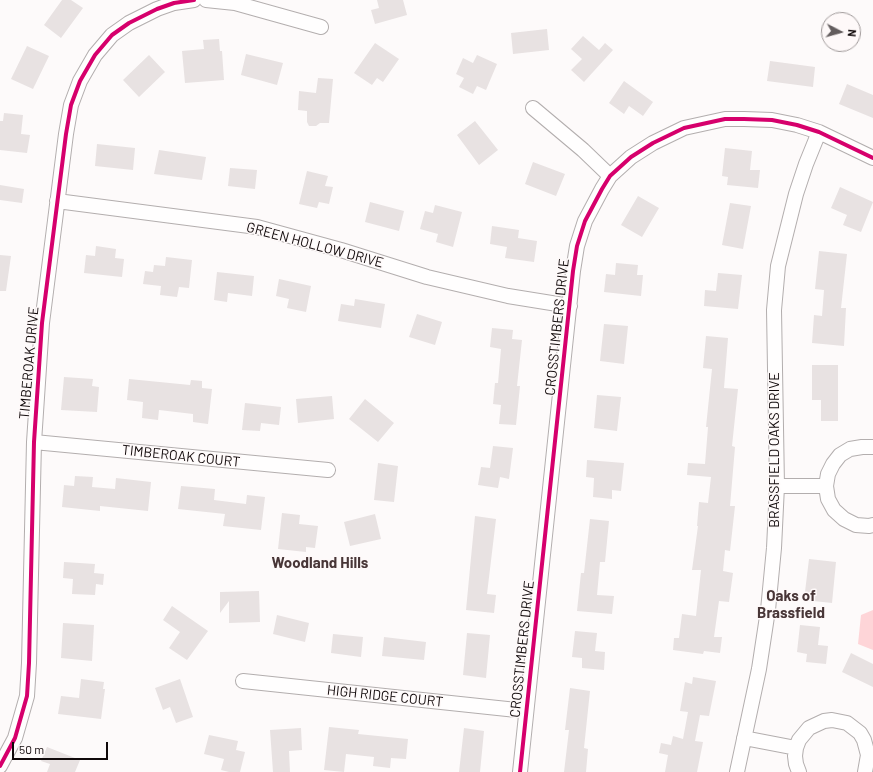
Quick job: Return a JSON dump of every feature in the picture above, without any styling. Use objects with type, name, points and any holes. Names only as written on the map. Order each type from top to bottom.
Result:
[{"type":"street","name":"TIMBEROAK DRIVE","points":[[0,766],[16,738],[27,696],[34,442],[42,324],[57,201],[71,105],[80,81],[95,55],[112,35],[129,23],[158,9],[174,3],[194,0]]},
{"type":"street","points":[[206,0],[235,3],[322,27]]},
{"type":"street","points":[[533,108],[583,150],[610,176]]},
{"type":"street","name":"CROSSTIMBERS DRIVE","points":[[520,772],[573,270],[577,246],[585,220],[602,189],[610,176],[631,157],[653,143],[684,128],[725,119],[772,120],[797,125],[819,132],[873,158]]},
{"type":"street","name":"BRASSFIELD OAKS DRIVE","points":[[737,772],[759,669],[768,610],[774,548],[777,486],[774,319],[778,266],[796,194],[819,132]]},
{"type":"street","name":"GREEN HOLLOW DRIVE","points":[[57,201],[257,228],[341,250],[428,277],[508,296],[570,306]]},
{"type":"street","name":"TIMBEROAK COURT","points":[[34,442],[328,470]]},
{"type":"street","points":[[873,447],[862,446],[850,449],[840,455],[828,474],[826,486],[828,499],[831,505],[834,510],[844,519],[856,525],[873,525]]},
{"type":"street","points":[[777,486],[826,486]]},
{"type":"street","name":"HIGH RIDGE COURT","points":[[244,681],[526,711]]},
{"type":"street","points":[[799,772],[796,764],[796,748],[804,733],[816,724],[832,720],[847,724],[860,733],[867,747],[867,763],[865,772]]},
{"type":"street","points":[[744,738],[796,748]]},
{"type":"shaded area","points":[[873,610],[873,650],[858,644],[861,615]]},
{"type":"building","points":[[62,0],[71,0],[83,8],[61,38],[44,25]]},
{"type":"building","points":[[377,0],[403,0],[407,15],[375,24],[371,10],[379,8]]},
{"type":"building","points":[[547,29],[549,50],[513,54],[511,33]]},
{"type":"building","points":[[583,36],[599,50],[605,43],[613,50],[584,82],[571,70],[582,59],[571,49]]},
{"type":"building","points":[[219,39],[220,51],[222,51],[224,80],[185,83],[182,51],[204,49],[203,40]]},
{"type":"building","points":[[375,43],[399,59],[383,82],[377,78],[372,85],[354,73]]},
{"type":"building","points":[[27,46],[49,56],[33,89],[11,79]]},
{"type":"building","points":[[246,54],[283,63],[277,85],[241,75]]},
{"type":"building","points":[[149,55],[165,72],[139,97],[123,80]]},
{"type":"building","points":[[477,55],[497,64],[486,90],[477,86],[473,94],[459,87],[464,78],[456,74],[463,58],[473,63]]},
{"type":"building","points":[[770,61],[815,67],[813,87],[767,81]]},
{"type":"building","points":[[318,78],[333,79],[329,123],[320,123],[316,126],[309,126],[307,122],[307,111],[298,110],[299,91],[316,93]]},
{"type":"building","points":[[624,81],[653,102],[643,116],[629,106],[624,114],[609,103]]},
{"type":"building","points":[[847,84],[873,95],[873,118],[839,104]]},
{"type":"building","points":[[4,113],[23,115],[21,134],[30,135],[27,153],[0,150],[0,121],[3,121]]},
{"type":"building","points":[[475,121],[498,150],[479,165],[457,135]]},
{"type":"building","points":[[97,144],[135,148],[133,170],[95,166]]},
{"type":"building","points":[[725,148],[752,151],[750,170],[760,170],[758,188],[727,185],[728,177],[722,176]]},
{"type":"building","points":[[159,150],[206,157],[202,180],[154,174]]},
{"type":"building","points":[[533,162],[565,174],[556,196],[525,184]]},
{"type":"building","points":[[230,168],[257,170],[255,189],[228,186]]},
{"type":"building","points":[[307,171],[328,176],[325,186],[333,187],[329,204],[319,202],[317,208],[299,204]]},
{"type":"building","points":[[0,185],[24,189],[22,203],[0,200]]},
{"type":"building","points":[[840,187],[873,202],[861,232],[843,225],[847,215],[831,208]]},
{"type":"building","points":[[638,196],[659,208],[642,237],[621,225]]},
{"type":"building","points":[[370,202],[404,211],[399,231],[365,222]]},
{"type":"building","points":[[730,203],[751,206],[743,249],[722,245]]},
{"type":"building","points":[[435,205],[462,212],[453,247],[436,242],[438,234],[420,229],[425,211],[433,213]]},
{"type":"building","points":[[492,226],[519,230],[518,238],[537,241],[534,262],[505,258],[507,247],[490,244]]},
{"type":"building","points":[[96,246],[116,249],[115,258],[124,259],[122,277],[84,273],[86,255],[95,256]]},
{"type":"building","points":[[819,251],[847,254],[841,308],[846,308],[844,346],[812,343],[814,315],[822,316],[824,290],[815,289]]},
{"type":"building","points":[[0,255],[11,256],[6,291],[0,291]]},
{"type":"building","points":[[166,257],[192,260],[189,288],[179,287],[177,297],[160,295],[161,286],[143,284],[145,271],[153,272],[154,265],[165,266]]},
{"type":"building","points":[[616,263],[638,265],[637,275],[643,275],[641,296],[604,292],[606,274],[615,275]]},
{"type":"building","points":[[217,272],[254,276],[252,296],[228,293],[227,302],[214,300]]},
{"type":"building","points":[[718,273],[742,275],[738,309],[704,306],[705,290],[716,291]]},
{"type":"building","points":[[279,279],[311,286],[306,312],[287,308],[289,299],[276,296]]},
{"type":"building","points":[[355,299],[385,304],[381,328],[338,321],[341,304],[354,306]]},
{"type":"building","points":[[417,314],[442,322],[435,345],[409,337]]},
{"type":"building","points":[[604,324],[628,326],[624,364],[600,361]]},
{"type":"building","points":[[492,328],[513,330],[512,339],[522,340],[517,386],[520,386],[516,425],[499,424],[501,405],[493,404],[495,383],[498,383],[501,349],[490,347]]},
{"type":"building","points":[[706,336],[728,338],[724,388],[738,389],[732,446],[735,447],[730,506],[735,506],[730,551],[725,550],[723,571],[733,573],[729,602],[719,601],[714,637],[722,637],[720,653],[704,651],[703,654],[673,650],[674,638],[679,638],[682,614],[696,616],[701,570],[692,570],[698,526],[699,502],[708,503],[711,477],[687,475],[688,463],[705,464],[708,427],[706,427],[712,369],[703,368]]},
{"type":"building","points":[[812,365],[838,365],[838,421],[821,421],[821,400],[812,400]]},
{"type":"building","points":[[64,377],[93,379],[92,386],[99,387],[97,412],[61,410]]},
{"type":"building","points":[[129,379],[190,385],[191,380],[202,381],[202,388],[212,389],[208,424],[193,422],[193,414],[159,410],[158,420],[142,418],[143,402],[127,400]]},
{"type":"building","points":[[597,395],[621,397],[617,431],[594,428]]},
{"type":"building","points":[[332,396],[334,419],[298,423],[296,399]]},
{"type":"building","points":[[365,399],[394,423],[378,442],[349,419]]},
{"type":"building","points":[[245,403],[281,407],[279,425],[261,423],[260,431],[242,430]]},
{"type":"building","points":[[493,446],[513,448],[509,479],[500,477],[498,488],[478,485],[481,467],[490,468]]},
{"type":"building","points":[[587,460],[624,463],[621,491],[612,490],[612,499],[593,497],[594,478],[586,477]]},
{"type":"building","points":[[378,463],[398,466],[394,502],[374,500]]},
{"type":"building","points":[[75,476],[93,477],[92,487],[115,489],[116,478],[151,482],[148,511],[100,506],[100,511],[62,507],[64,485],[74,486]]},
{"type":"building","points":[[181,486],[215,489],[214,500],[246,504],[247,495],[265,497],[261,530],[223,526],[225,514],[178,509]]},
{"type":"building","points":[[282,513],[300,515],[299,524],[318,526],[315,548],[306,547],[306,552],[278,549]]},
{"type":"building","points":[[375,514],[381,539],[350,546],[344,522]]},
{"type":"building","points":[[475,516],[496,519],[487,594],[496,595],[494,613],[466,610]]},
{"type":"building","points":[[590,519],[609,521],[605,562],[600,562],[597,595],[614,596],[612,614],[577,611],[581,573],[584,573]]},
{"type":"building","points":[[809,559],[836,562],[832,603],[804,600]]},
{"type":"building","points":[[64,562],[95,564],[94,573],[104,574],[103,585],[96,584],[95,595],[72,594],[73,579],[63,578]]},
{"type":"building","points":[[259,591],[260,622],[229,623],[229,601],[220,613],[220,592]]},
{"type":"building","points":[[172,606],[208,631],[187,660],[169,648],[180,632],[163,620]]},
{"type":"building","points":[[277,615],[309,623],[305,642],[273,634]]},
{"type":"building","points":[[63,623],[94,625],[92,661],[61,658]]},
{"type":"building","points":[[800,625],[820,627],[818,645],[828,646],[826,664],[806,662],[807,654],[797,652]]},
{"type":"building","points":[[575,631],[597,633],[595,651],[605,652],[604,670],[582,668],[582,658],[572,657]]},
{"type":"building","points":[[467,633],[490,635],[486,678],[463,675]]},
{"type":"building","points":[[333,634],[363,637],[361,657],[331,653]]},
{"type":"building","points":[[384,637],[426,642],[424,660],[382,656]]},
{"type":"building","points":[[851,653],[873,664],[873,687],[842,672]]},
{"type":"building","points":[[693,677],[716,681],[709,716],[700,715],[695,741],[703,742],[697,772],[665,772],[668,755],[659,753],[661,743],[671,745],[673,736],[683,739],[688,712],[680,711],[685,682],[692,684]]},
{"type":"building","points":[[81,679],[104,682],[103,689],[105,689],[101,719],[58,714],[61,696],[79,698]]},
{"type":"building","points":[[180,679],[193,717],[176,723],[170,707],[163,710],[155,688]]},
{"type":"building","points":[[570,688],[590,691],[584,748],[588,749],[586,772],[564,772],[569,730],[565,730]]},
{"type":"building","points":[[329,727],[359,730],[358,734],[408,739],[406,759],[391,758],[390,768],[373,766],[374,757],[346,754],[344,772],[324,770]]},
{"type":"building","points":[[301,728],[302,750],[289,751],[290,772],[273,772],[270,730]]},
{"type":"building","points":[[464,728],[484,731],[480,772],[459,772]]},
{"type":"building","points":[[209,735],[238,741],[236,750],[245,752],[240,772],[221,770],[224,759],[204,754]]},
{"type":"building","points":[[47,747],[80,760],[75,772],[47,772],[50,764],[41,761]]},
{"type":"cycle path","points":[[0,766],[15,738],[27,696],[34,442],[42,323],[71,105],[80,81],[95,55],[112,35],[129,23],[157,9],[174,3],[194,0]]},
{"type":"cycle path","points":[[520,772],[573,271],[577,246],[585,221],[602,189],[610,176],[631,157],[653,143],[684,128],[725,119],[772,120],[797,125],[819,132],[873,158]]},
{"type":"district","name":"Woodland Hills","points":[[320,563]]},
{"type":"district","name":"Oaks of Brassfield","points":[[791,604]]}]
